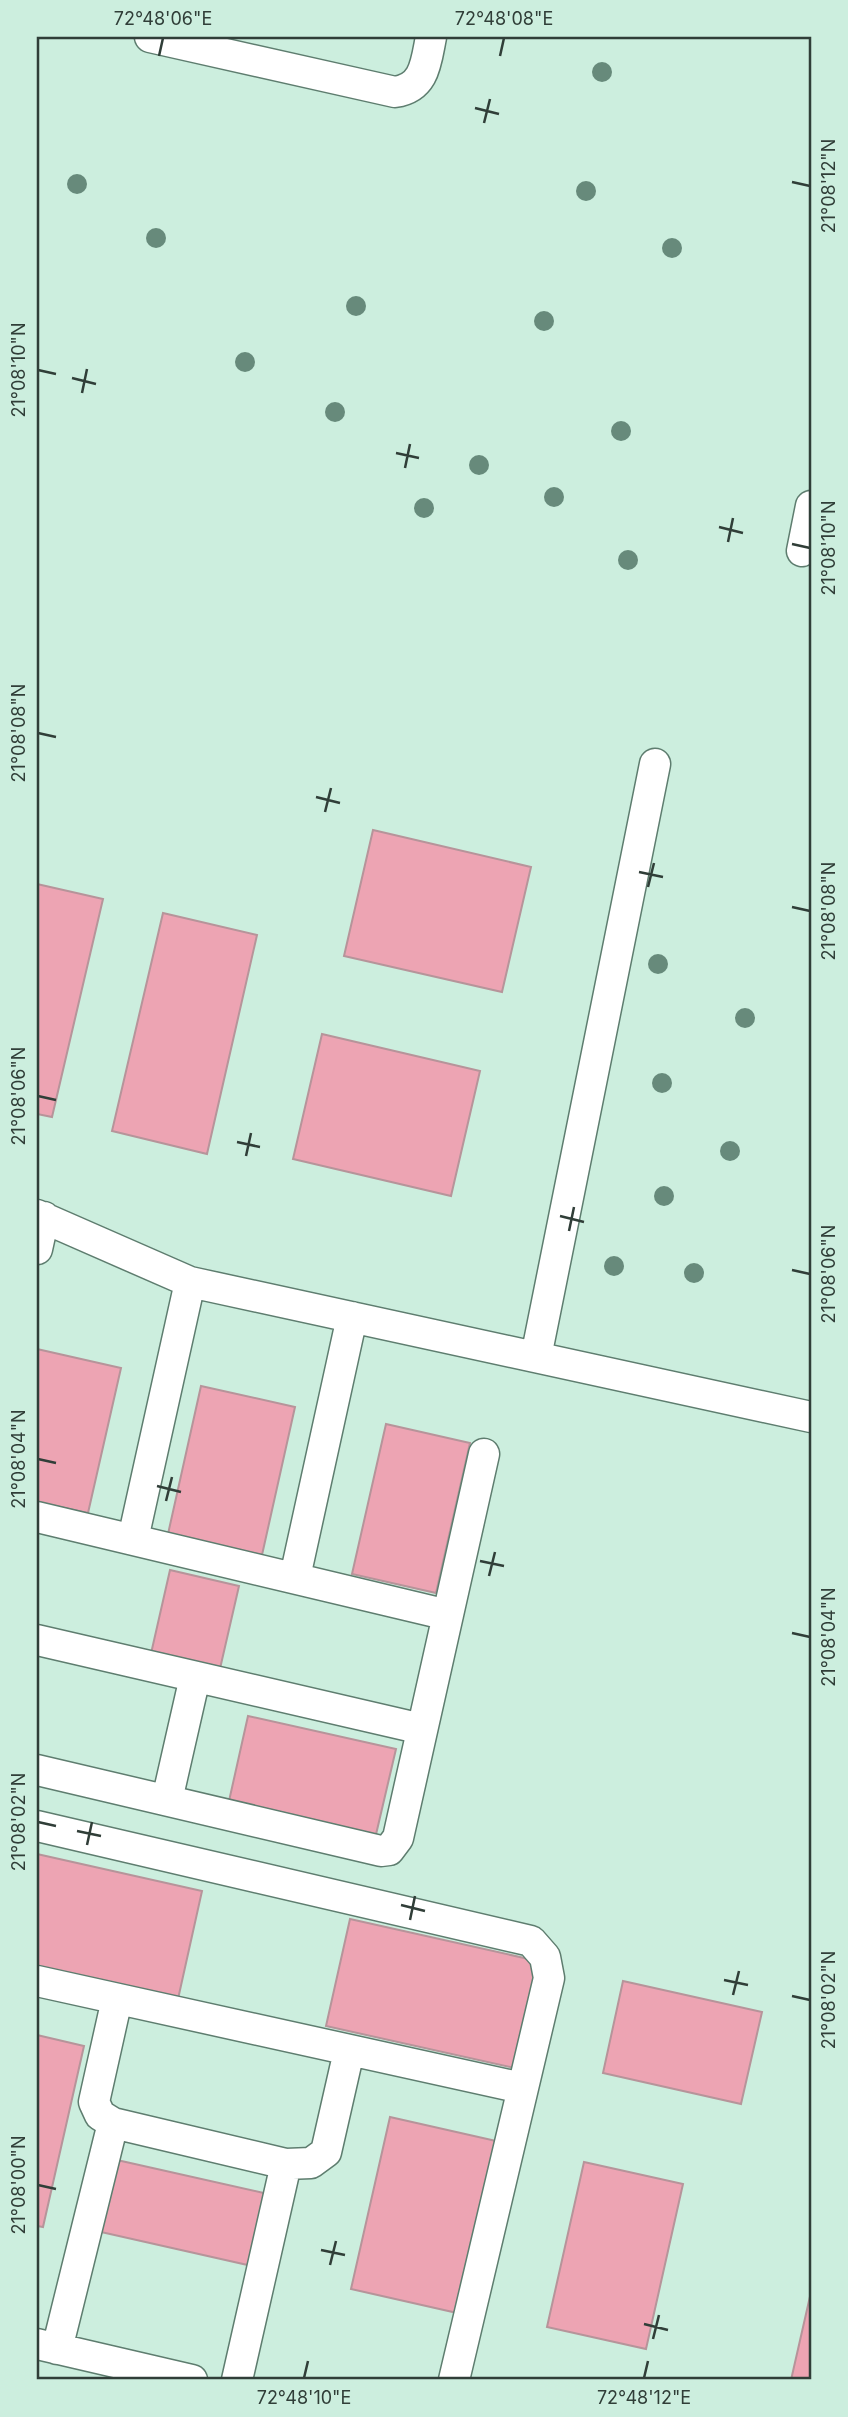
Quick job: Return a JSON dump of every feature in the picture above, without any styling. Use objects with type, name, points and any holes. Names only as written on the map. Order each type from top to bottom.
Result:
[{"type":"street","points":[[150,37],[214,43],[395,92],[407,90],[418,82],[431,37]]},
{"type":"street","points":[[802,551],[811,506]]},
{"type":"street","points":[[536,1357],[655,764]]},
{"type":"street","points":[[37,1249],[40,1216],[190,1282],[811,1417]]},
{"type":"street","points":[[134,1539],[190,1282]]},
{"type":"street","points":[[295,1577],[352,1317]]},
{"type":"street","points":[[37,1770],[386,1851],[398,1838],[484,1454]]},
{"type":"street","points":[[37,1517],[448,1615]]},
{"type":"street","points":[[37,1640],[422,1729]]},
{"type":"street","points":[[167,1800],[195,1677]]},
{"type":"street","points":[[37,1826],[531,1941],[545,1957],[549,1978],[454,2380]]},
{"type":"street","points":[[37,1981],[523,2088]]},
{"type":"street","points":[[117,1999],[94,2102],[100,2115],[113,2123],[286,2164],[311,2163],[326,2152],[349,2051]]},
{"type":"street","points":[[113,2123],[47,2347],[192,2380]]},
{"type":"street","points":[[237,2380],[286,2164]]},
{"type":"building","points":[[373,830],[531,867],[502,992],[344,956]]},
{"type":"building","points":[[37,884],[103,899],[52,1117],[37,1114]]},
{"type":"building","points":[[163,913],[257,935],[207,1154],[112,1131]]},
{"type":"building","points":[[322,1034],[480,1071],[451,1196],[293,1159]]},
{"type":"building","points":[[37,1349],[121,1368],[88,1513],[37,1502]]},
{"type":"building","points":[[201,1386],[295,1407],[262,1555],[168,1534]]},
{"type":"building","points":[[386,1424],[470,1443],[436,1593],[352,1574]]},
{"type":"building","points":[[170,1570],[239,1586],[219,1673],[150,1658]]},
{"type":"building","points":[[248,1716],[396,1749],[374,1843],[227,1810]]},
{"type":"building","points":[[37,1854],[202,1891],[178,1999],[37,1968]]},
{"type":"building","points":[[350,1919],[542,1962],[519,2069],[326,2026]]},
{"type":"building","points":[[623,1981],[762,2012],[741,2104],[603,2073]]},
{"type":"building","points":[[37,2035],[84,2046],[43,2227],[37,2226]]},
{"type":"building","points":[[390,2117],[505,2143],[466,2315],[351,2289]]},
{"type":"building","points":[[117,2160],[268,2194],[252,2266],[101,2232]]},
{"type":"building","points":[[584,2162],[683,2184],[646,2349],[547,2327]]},
{"type":"building","points":[[811,2292],[811,2380],[791,2380]]}]
